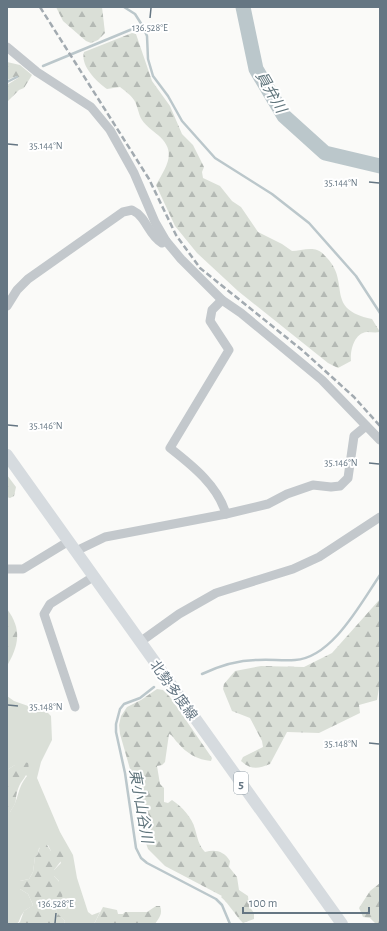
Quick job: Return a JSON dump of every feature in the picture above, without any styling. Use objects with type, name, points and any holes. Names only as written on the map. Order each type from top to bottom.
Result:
[{"type":"main road","name":"北勢多度線","points":[[7,455],[339,922]]},
{"type":"street","points":[[7,47],[37,72],[91,107],[110,130],[127,160],[155,222],[166,241],[222,300],[241,313],[322,380],[366,426],[378,436]]},
{"type":"street","points":[[7,306],[16,290],[28,279],[124,212],[132,210],[140,214],[157,240],[162,243],[166,241]]},
{"type":"street","points":[[222,300],[212,310],[210,321],[229,350],[170,448],[211,485],[222,502],[226,514]]},
{"type":"street","points":[[76,551],[105,537],[226,514],[268,504],[287,494],[314,485],[331,487],[340,486],[348,478],[354,436],[366,426]]},
{"type":"street","points":[[140,642],[179,614],[216,593],[293,569],[313,560],[380,517]]},
{"type":"street","points":[[7,569],[23,569],[69,541]]},
{"type":"street","points":[[75,707],[44,614],[50,604],[93,577]]},
{"type":"green space","points":[[56,7],[102,7],[105,33],[98,40],[91,43],[86,41],[63,21]]},
{"type":"green space","points":[[132,33],[136,34],[152,81],[170,106],[182,134],[193,145],[204,167],[202,172],[203,178],[220,186],[232,201],[241,207],[258,232],[282,244],[292,251],[311,249],[321,252],[334,267],[340,294],[348,309],[357,315],[372,319],[380,332],[363,333],[356,339],[351,352],[351,361],[338,368],[328,363],[238,291],[197,253],[175,226],[156,185],[168,160],[168,147],[164,141],[142,120],[131,96],[120,87],[107,89],[94,78],[84,63],[84,52]]},
{"type":"green space","points":[[7,62],[20,65],[32,75],[24,88],[19,90],[7,102],[7,85],[18,78],[17,76],[7,80]]},
{"type":"green space","points":[[7,475],[16,487],[14,496],[10,498],[7,497]]},
{"type":"green space","points":[[380,599],[380,682],[377,700],[359,705],[360,713],[319,733],[287,732],[270,764],[255,768],[248,766],[241,761],[243,757],[263,747],[262,741],[250,718],[232,711],[223,689],[224,684],[235,671],[261,666],[304,667],[332,653]]},
{"type":"green space","points":[[7,609],[15,623],[17,637],[14,651],[7,666]]},
{"type":"green space","points":[[157,689],[163,690],[170,697],[212,758],[211,761],[201,759],[193,755],[185,750],[169,734],[165,762],[162,765],[157,766],[160,784],[164,788],[164,802],[168,803],[172,800],[192,820],[200,844],[205,852],[219,852],[228,858],[230,861],[229,867],[237,877],[239,890],[248,896],[249,906],[254,913],[254,919],[243,923],[221,897],[222,896],[165,866],[148,849],[142,832],[138,797],[120,734],[119,725],[121,716],[127,707],[141,700]]},
{"type":"green space","points":[[7,696],[14,701],[48,713],[51,716],[52,740],[41,762],[37,778],[60,832],[73,855],[77,878],[88,912],[92,915],[100,912],[94,924],[64,924],[65,921],[56,913],[59,881],[54,876],[54,870],[61,863],[56,851],[51,851],[48,845],[39,848],[38,854],[35,857],[33,872],[29,879],[20,881],[20,889],[28,894],[33,905],[24,912],[17,923],[7,924],[7,812],[10,812],[13,807],[21,786],[27,776],[15,765],[7,770]]},
{"type":"green space","points":[[21,761],[28,763],[29,767],[18,789],[14,805],[10,812],[7,812],[7,770]]},
{"type":"green space","points":[[41,842],[45,842],[51,851],[61,851],[65,856],[54,870],[54,876],[63,886],[62,901],[57,906],[56,912],[65,921],[64,924],[17,924],[20,922],[24,911],[33,905],[28,894],[17,885],[20,881],[29,879],[33,872],[35,857],[38,854]]},
{"type":"green space","points":[[380,883],[380,924],[376,924],[370,918],[363,917],[359,908],[370,891]]},
{"type":"green space","points":[[156,906],[160,906],[161,911],[155,924],[94,924],[103,907],[117,910],[118,914],[123,914],[125,912],[147,912]]},
{"type":"waterway","points":[[124,7],[135,14],[142,25],[147,36],[148,59],[153,76],[168,96],[182,121],[215,158],[272,194],[309,223],[356,276],[380,313]]},
{"type":"waterway","name":"員弁川","points":[[243,7],[256,69],[284,116],[325,153],[380,166]]},
{"type":"waterway","name":"東小山谷川","points":[[43,66],[142,25]]},
{"type":"waterway","name":"東小山谷川","points":[[7,82],[17,77]]},
{"type":"waterway","name":"東小山谷川","points":[[202,674],[215,668],[236,662],[295,660],[308,657],[321,650],[333,640],[355,614],[380,575]]},
{"type":"waterway","name":"東小山谷川","points":[[154,687],[140,698],[124,704],[120,709],[116,724],[116,732],[125,773],[136,848],[141,858],[147,863],[216,899],[222,905],[230,924]]},
{"type":"railway","points":[[40,7],[149,179],[176,235],[200,268],[302,350],[354,397],[380,426]]}]
